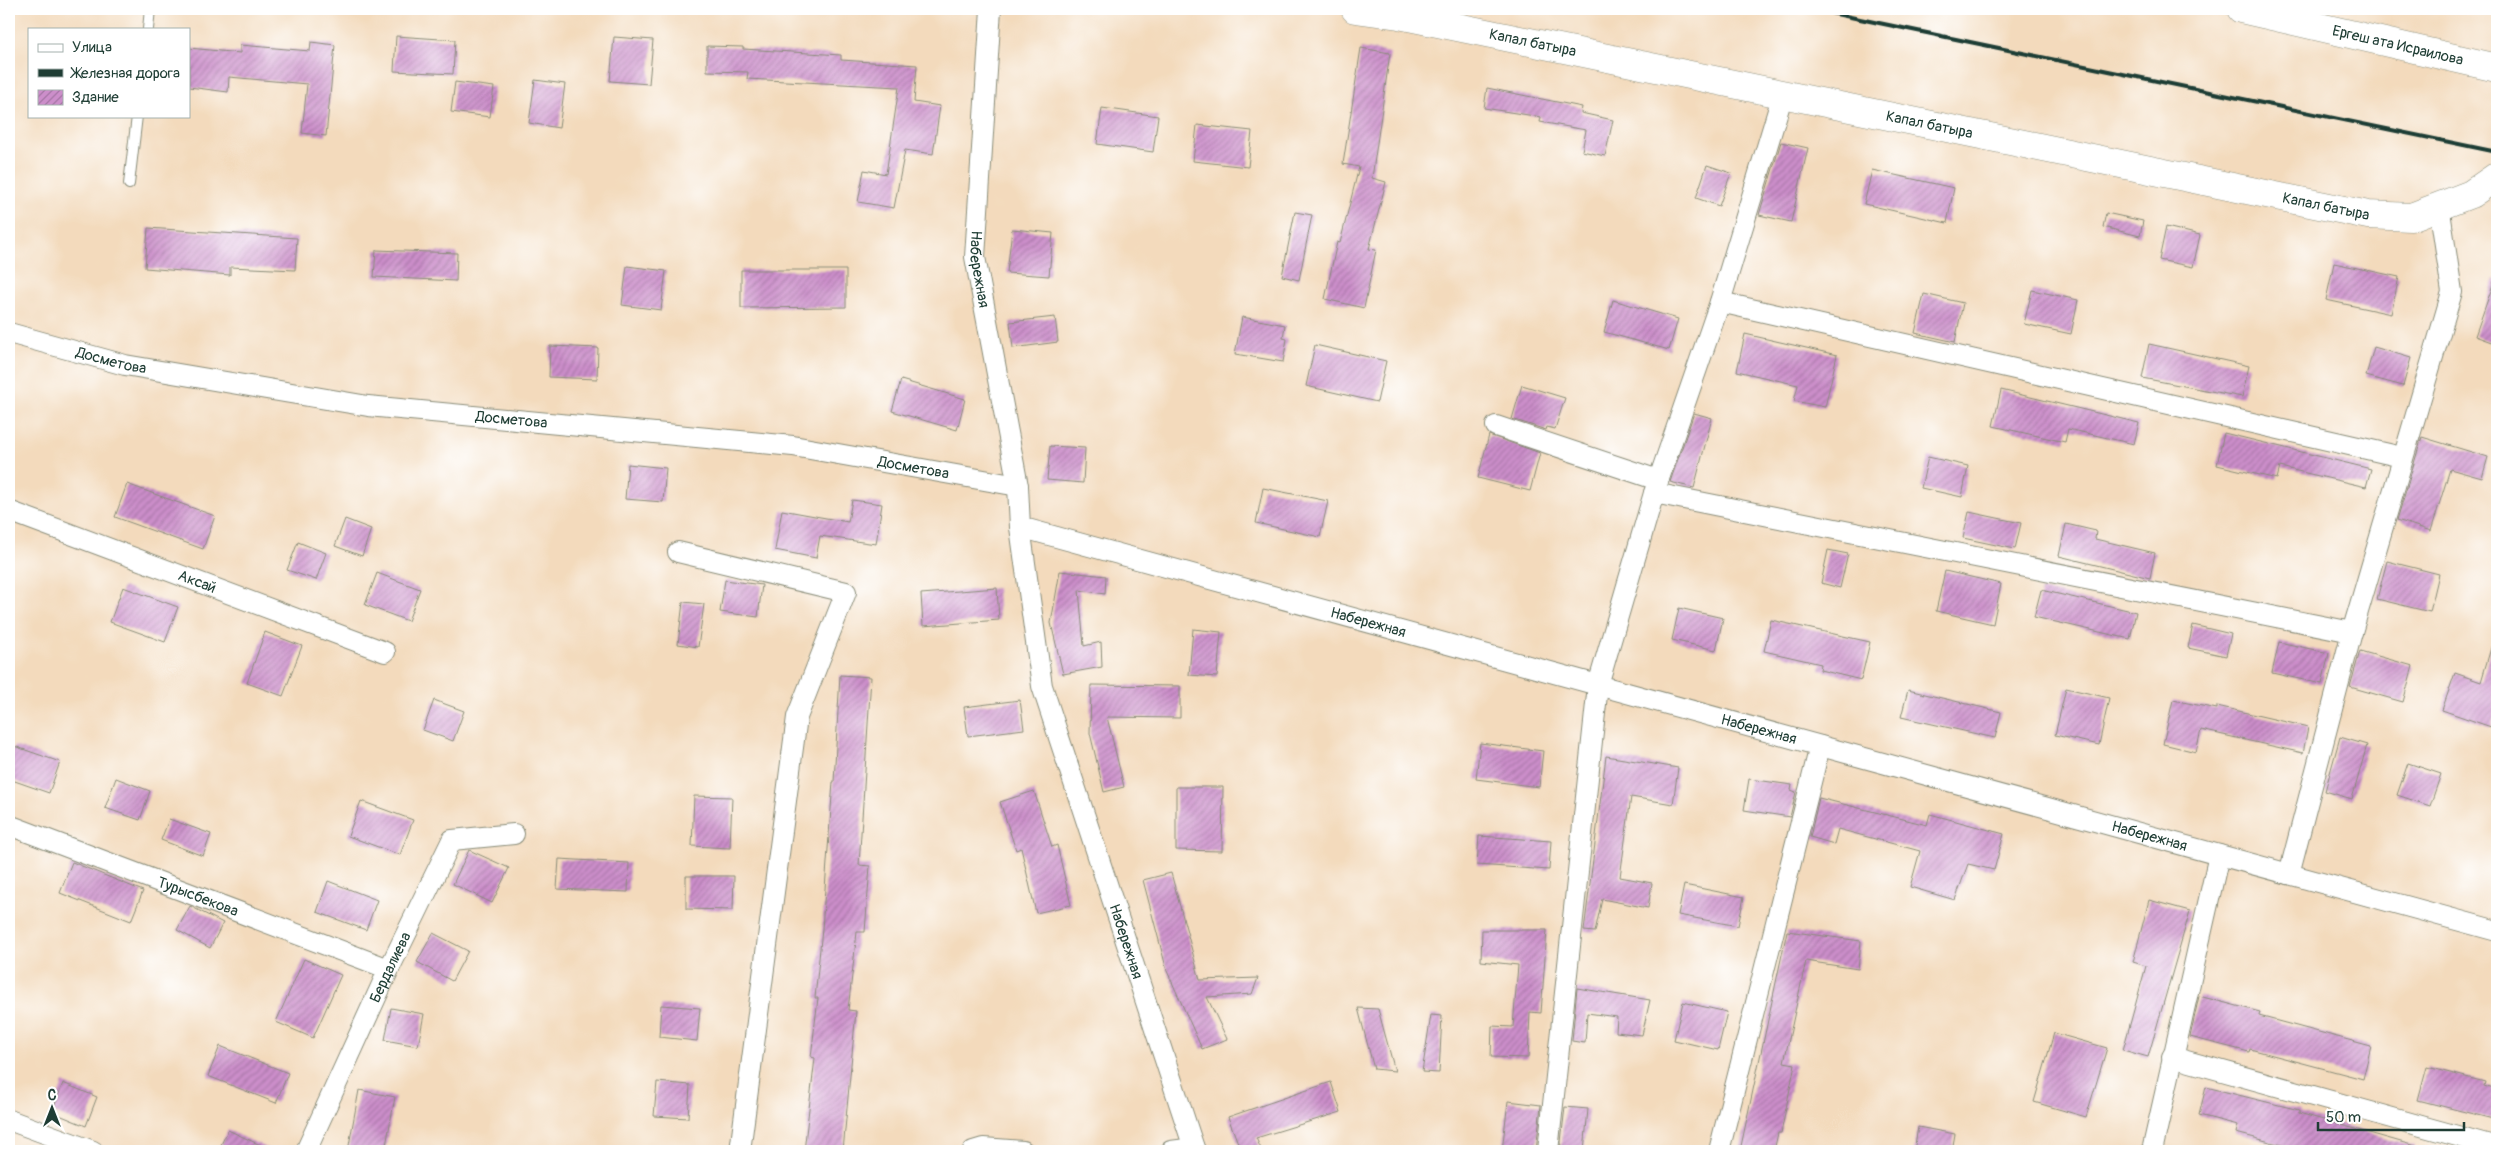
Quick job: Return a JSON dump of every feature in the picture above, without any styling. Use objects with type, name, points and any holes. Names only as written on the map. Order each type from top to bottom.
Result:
[{"type":"main road","name":"Капал батыра","points":[[1355,9],[1399,15],[2368,215],[2411,217],[2471,194],[2497,176]]},
{"type":"main road","name":"Ергеш ата Исраилова","points":[[2241,9],[2497,68]]},
{"type":"street","name":"Набережная","points":[[991,9],[975,257],[1018,486],[1020,527],[1042,686],[1195,1150]]},
{"type":"street","points":[[1548,1151],[1598,685],[1656,486],[1720,302],[1782,94]]},
{"type":"street","points":[[2289,874],[2352,632],[2452,292],[2439,205]]},
{"type":"street","points":[[1720,302],[2402,457]]},
{"type":"street","name":"Досметова","points":[[9,333],[125,365],[368,406],[793,446],[1018,486]]},
{"type":"street","points":[[1496,426],[1656,486],[2352,632]]},
{"type":"street","name":"Аксай","points":[[9,512],[385,652]]},
{"type":"street","name":"Набережная","points":[[1020,527],[2497,931]]},
{"type":"street","points":[[678,552],[846,592],[797,717],[740,1151]]},
{"type":"street","points":[[1719,1151],[1820,746]]},
{"type":"street","name":"Турысбекова","points":[[9,825],[389,969]]},
{"type":"street","name":"Бердалиева","points":[[306,1151],[389,969],[452,840],[514,834]]},
{"type":"street","points":[[2152,1151],[2218,855]]},
{"type":"street","points":[[2172,1058],[2497,1147]]},
{"type":"street","points":[[9,1120],[93,1151]]},
{"type":"street","points":[[973,1151],[983,1148],[1023,1151]]},
{"type":"street","points":[[1171,1151],[1195,1150]]},
{"type":"lane","points":[[148,28],[150,9]]},
{"type":"lane","points":[[129,184],[137,118]]},
{"type":"building","points":[[396,36],[455,40],[453,74],[394,71]]},
{"type":"building","points":[[614,37],[653,40],[649,84],[610,81]]},
{"type":"building","points":[[311,42],[335,45],[326,136],[302,133],[307,84],[229,77],[228,92],[190,87],[190,48],[240,53],[240,45],[310,51]]},
{"type":"building","points":[[707,46],[841,55],[841,60],[917,65],[914,102],[940,106],[933,154],[905,150],[894,208],[858,202],[864,170],[886,174],[899,87],[747,79],[748,72],[707,71]]},
{"type":"building","points":[[1361,48],[1390,53],[1372,178],[1386,182],[1369,249],[1376,250],[1364,308],[1325,299],[1337,242],[1340,243],[1359,167],[1343,164]]},
{"type":"building","points":[[535,80],[565,84],[559,128],[529,123]]},
{"type":"building","points":[[455,82],[494,87],[490,117],[451,112]]},
{"type":"building","points":[[1487,88],[1582,107],[1581,113],[1613,120],[1605,156],[1582,151],[1586,130],[1540,122],[1541,117],[1484,108]]},
{"type":"building","points":[[1102,108],[1158,116],[1153,152],[1097,144]]},
{"type":"building","points":[[1197,125],[1252,131],[1248,167],[1193,161]]},
{"type":"building","points":[[1781,142],[1808,148],[1791,222],[1759,215]]},
{"type":"building","points":[[1707,165],[1731,173],[1719,206],[1696,198]]},
{"type":"building","points":[[1872,170],[1954,188],[1947,223],[1864,204]]},
{"type":"building","points":[[1295,212],[1312,215],[1299,280],[1282,276]]},
{"type":"building","points":[[2106,213],[2143,221],[2140,236],[2103,227]]},
{"type":"building","points":[[2166,227],[2200,235],[2193,267],[2159,260]]},
{"type":"building","points":[[148,228],[297,238],[295,270],[230,267],[230,275],[145,268]]},
{"type":"building","points":[[1012,229],[1053,233],[1049,276],[1007,273]]},
{"type":"building","points":[[376,250],[457,253],[456,281],[374,277]]},
{"type":"building","points":[[2334,263],[2399,277],[2391,314],[2326,300]]},
{"type":"building","points":[[627,266],[666,271],[661,310],[622,305]]},
{"type":"building","points":[[741,270],[846,270],[846,307],[741,308]]},
{"type":"building","points":[[2495,279],[2497,280],[2497,344],[2475,336]]},
{"type":"building","points":[[2032,290],[2078,300],[2071,334],[2024,324]]},
{"type":"building","points":[[1924,294],[1963,303],[1955,342],[1915,333]]},
{"type":"building","points":[[1613,300],[1678,319],[1669,350],[1604,332]]},
{"type":"building","points":[[1055,317],[1058,342],[1013,348],[1010,322]]},
{"type":"building","points":[[1242,317],[1285,325],[1283,338],[1287,339],[1283,362],[1235,354]]},
{"type":"building","points":[[1745,334],[1837,355],[1825,407],[1794,401],[1798,385],[1737,371]]},
{"type":"building","points":[[2149,344],[2249,366],[2242,397],[2142,378]]},
{"type":"building","points":[[1315,345],[1386,361],[1377,402],[1306,386]]},
{"type":"building","points":[[550,346],[598,348],[597,379],[549,377]]},
{"type":"building","points":[[2374,347],[2411,358],[2403,386],[2366,376]]},
{"type":"building","points":[[901,380],[965,399],[957,430],[892,411]]},
{"type":"building","points":[[1522,385],[1565,398],[1555,429],[1547,427],[1546,430],[1512,419]]},
{"type":"building","points":[[2001,390],[2139,423],[2134,444],[2068,429],[2065,442],[1993,426]]},
{"type":"building","points":[[1694,413],[1712,418],[1694,488],[1670,482]]},
{"type":"building","points":[[2224,433],[2371,469],[2366,487],[2280,467],[2277,479],[2217,465]]},
{"type":"building","points":[[1489,435],[1540,453],[1530,491],[1478,478]]},
{"type":"building","points":[[2422,437],[2488,457],[2482,478],[2450,469],[2431,531],[2397,520]]},
{"type":"building","points":[[1050,446],[1085,448],[1083,483],[1047,480]]},
{"type":"building","points":[[1928,457],[1968,466],[1962,497],[1921,488]]},
{"type":"building","points":[[628,464],[666,468],[663,502],[625,499]]},
{"type":"building","points":[[127,484],[215,516],[203,549],[115,517]]},
{"type":"building","points":[[1263,488],[1328,501],[1320,537],[1256,523]]},
{"type":"building","points":[[852,500],[882,504],[876,544],[820,536],[816,558],[775,550],[782,510],[848,522]]},
{"type":"building","points":[[1969,512],[2021,523],[2015,549],[1963,538]]},
{"type":"building","points":[[345,519],[371,529],[362,556],[335,546]]},
{"type":"building","points":[[2066,524],[2096,531],[2095,539],[2155,553],[2150,578],[2059,556]]},
{"type":"building","points":[[298,542],[326,553],[316,580],[287,570]]},
{"type":"building","points":[[1828,550],[1848,554],[1840,588],[1821,583]]},
{"type":"building","points":[[2387,561],[2439,574],[2430,612],[2377,599]]},
{"type":"building","points":[[1060,571],[1106,576],[1105,594],[1079,590],[1084,646],[1101,642],[1102,667],[1063,674],[1051,623]]},
{"type":"building","points":[[1945,571],[2001,584],[1993,624],[1936,611]]},
{"type":"building","points":[[377,573],[420,589],[408,621],[365,605]]},
{"type":"building","points":[[725,580],[762,585],[758,617],[720,612]]},
{"type":"building","points":[[123,587],[178,607],[165,642],[110,622]]},
{"type":"building","points":[[997,588],[999,620],[923,626],[921,594]]},
{"type":"building","points":[[2041,590],[2136,612],[2130,639],[2034,617]]},
{"type":"building","points":[[683,602],[704,604],[698,647],[678,644]]},
{"type":"building","points":[[1679,608],[1723,618],[1716,650],[1672,640]]},
{"type":"building","points":[[1771,620],[1870,642],[1861,680],[1820,670],[1821,664],[1764,651]]},
{"type":"building","points":[[2193,625],[2231,634],[2226,656],[2188,648]]},
{"type":"building","points":[[1193,629],[1221,632],[1217,677],[1189,675]]},
{"type":"building","points":[[265,632],[302,646],[283,696],[247,683]]},
{"type":"building","points":[[2493,641],[2497,641],[2497,708],[2491,727],[2442,710],[2455,673],[2481,682]]},
{"type":"building","points":[[2279,642],[2329,653],[2322,684],[2272,673]]},
{"type":"building","points":[[2360,651],[2413,666],[2403,702],[2350,687]]},
{"type":"building","points":[[840,675],[871,677],[859,865],[870,866],[865,932],[857,932],[848,1010],[856,1011],[843,1151],[804,1151],[815,1058],[811,1057],[818,998],[815,998],[834,782]]},
{"type":"building","points":[[1091,685],[1180,686],[1180,718],[1107,717],[1124,787],[1104,792],[1090,733]]},
{"type":"building","points":[[2066,688],[2109,698],[2099,745],[2055,735]]},
{"type":"building","points":[[1908,690],[2001,712],[1995,738],[1901,717]]},
{"type":"building","points":[[434,700],[464,711],[453,741],[423,730]]},
{"type":"building","points":[[1020,700],[1024,729],[968,736],[964,707]]},
{"type":"building","points":[[2173,700],[2217,709],[2217,706],[2308,727],[2303,753],[2201,730],[2196,752],[2163,744]]},
{"type":"building","points":[[2340,737],[2367,745],[2352,799],[2325,791]]},
{"type":"building","points":[[1480,743],[1543,751],[1539,787],[1476,779]]},
{"type":"building","points":[[14,746],[60,762],[49,793],[9,779],[9,759]]},
{"type":"building","points":[[1606,756],[1678,768],[1673,804],[1631,797],[1620,877],[1652,883],[1648,908],[1602,899],[1595,932],[1584,931]]},
{"type":"building","points":[[2408,763],[2441,774],[2430,806],[2397,795]]},
{"type":"building","points":[[116,778],[150,791],[140,820],[105,808]]},
{"type":"building","points":[[1749,779],[1792,785],[1791,790],[1796,792],[1790,817],[1744,810]]},
{"type":"building","points":[[1176,787],[1223,787],[1222,851],[1176,850]]},
{"type":"building","points":[[1034,791],[1052,847],[1057,845],[1071,905],[1036,913],[1021,848],[1016,850],[1000,802]]},
{"type":"building","points":[[694,796],[732,797],[730,848],[692,846]]},
{"type":"building","points":[[1819,798],[1927,825],[1930,814],[2004,834],[1994,870],[1968,864],[1955,900],[1910,887],[1920,851],[1838,829],[1834,844],[1810,837]]},
{"type":"building","points":[[361,801],[413,820],[400,855],[348,836]]},
{"type":"building","points":[[169,819],[211,834],[203,856],[161,840]]},
{"type":"building","points":[[1479,836],[1551,841],[1549,870],[1477,865]]},
{"type":"building","points":[[469,850],[509,868],[492,903],[453,884]]},
{"type":"building","points":[[559,859],[629,863],[628,892],[557,889]]},
{"type":"building","points":[[72,862],[143,891],[131,921],[60,893]]},
{"type":"building","points":[[1171,873],[1200,980],[1258,978],[1252,994],[1207,997],[1227,1039],[1202,1049],[1167,971],[1143,880]]},
{"type":"building","points":[[686,876],[734,876],[733,910],[686,909]]},
{"type":"building","points":[[328,881],[377,900],[366,930],[317,912]]},
{"type":"building","points":[[1684,885],[1744,897],[1738,926],[1678,915]]},
{"type":"building","points":[[2149,900],[2190,911],[2148,1057],[2123,1050],[2146,966],[2133,962]]},
{"type":"building","points":[[190,906],[223,923],[210,948],[177,930]]},
{"type":"building","points":[[1482,930],[1547,930],[1541,1013],[1530,1012],[1528,1058],[1491,1057],[1492,1026],[1513,1027],[1518,965],[1481,961]]},
{"type":"building","points":[[1787,931],[1861,941],[1858,969],[1806,961],[1784,1062],[1795,1064],[1781,1133],[1778,1133],[1774,1151],[1740,1151]]},
{"type":"building","points":[[433,933],[468,951],[452,981],[417,962]]},
{"type":"building","points":[[304,959],[341,975],[313,1038],[276,1022]]},
{"type":"building","points":[[1577,988],[1650,1000],[1642,1035],[1616,1032],[1617,1017],[1587,1013],[1585,1043],[1572,1041]]},
{"type":"building","points":[[2199,996],[2260,1012],[2259,1016],[2371,1046],[2363,1079],[2250,1049],[2249,1052],[2190,1037]]},
{"type":"building","points":[[1683,1002],[1727,1012],[1718,1050],[1674,1040]]},
{"type":"building","points":[[661,1005],[700,1008],[697,1041],[659,1037]]},
{"type":"building","points":[[391,1008],[424,1014],[418,1046],[385,1040]]},
{"type":"building","points":[[1358,1008],[1378,1009],[1395,1071],[1374,1069]]},
{"type":"building","points":[[1431,1015],[1442,1016],[1439,1073],[1422,1072]]},
{"type":"building","points":[[2054,1033],[2107,1048],[2086,1117],[2034,1102]]},
{"type":"building","points":[[220,1046],[288,1073],[276,1103],[208,1076]]},
{"type":"building","points":[[2427,1067],[2485,1082],[2484,1086],[2497,1090],[2497,1120],[2418,1100]]},
{"type":"building","points":[[657,1082],[690,1085],[688,1118],[654,1116]]},
{"type":"building","points":[[1331,1082],[1341,1112],[1256,1138],[1262,1151],[1241,1151],[1228,1117]]},
{"type":"building","points":[[63,1083],[97,1097],[86,1126],[52,1112]]},
{"type":"building","points":[[2206,1087],[2299,1110],[2299,1113],[2415,1146],[2414,1151],[2292,1151],[2293,1148],[2236,1133],[2238,1125],[2199,1115]]},
{"type":"building","points":[[359,1090],[395,1097],[385,1151],[348,1151]]},
{"type":"building","points":[[1508,1101],[1541,1105],[1536,1151],[1502,1151]]},
{"type":"building","points":[[1565,1107],[1588,1109],[1584,1151],[1560,1151]]},
{"type":"building","points":[[1918,1127],[1955,1134],[1952,1151],[1914,1151]]},
{"type":"building","points":[[228,1130],[273,1151],[218,1151]]},
{"type":"railway","points":[[1812,9],[2497,152]]}]
